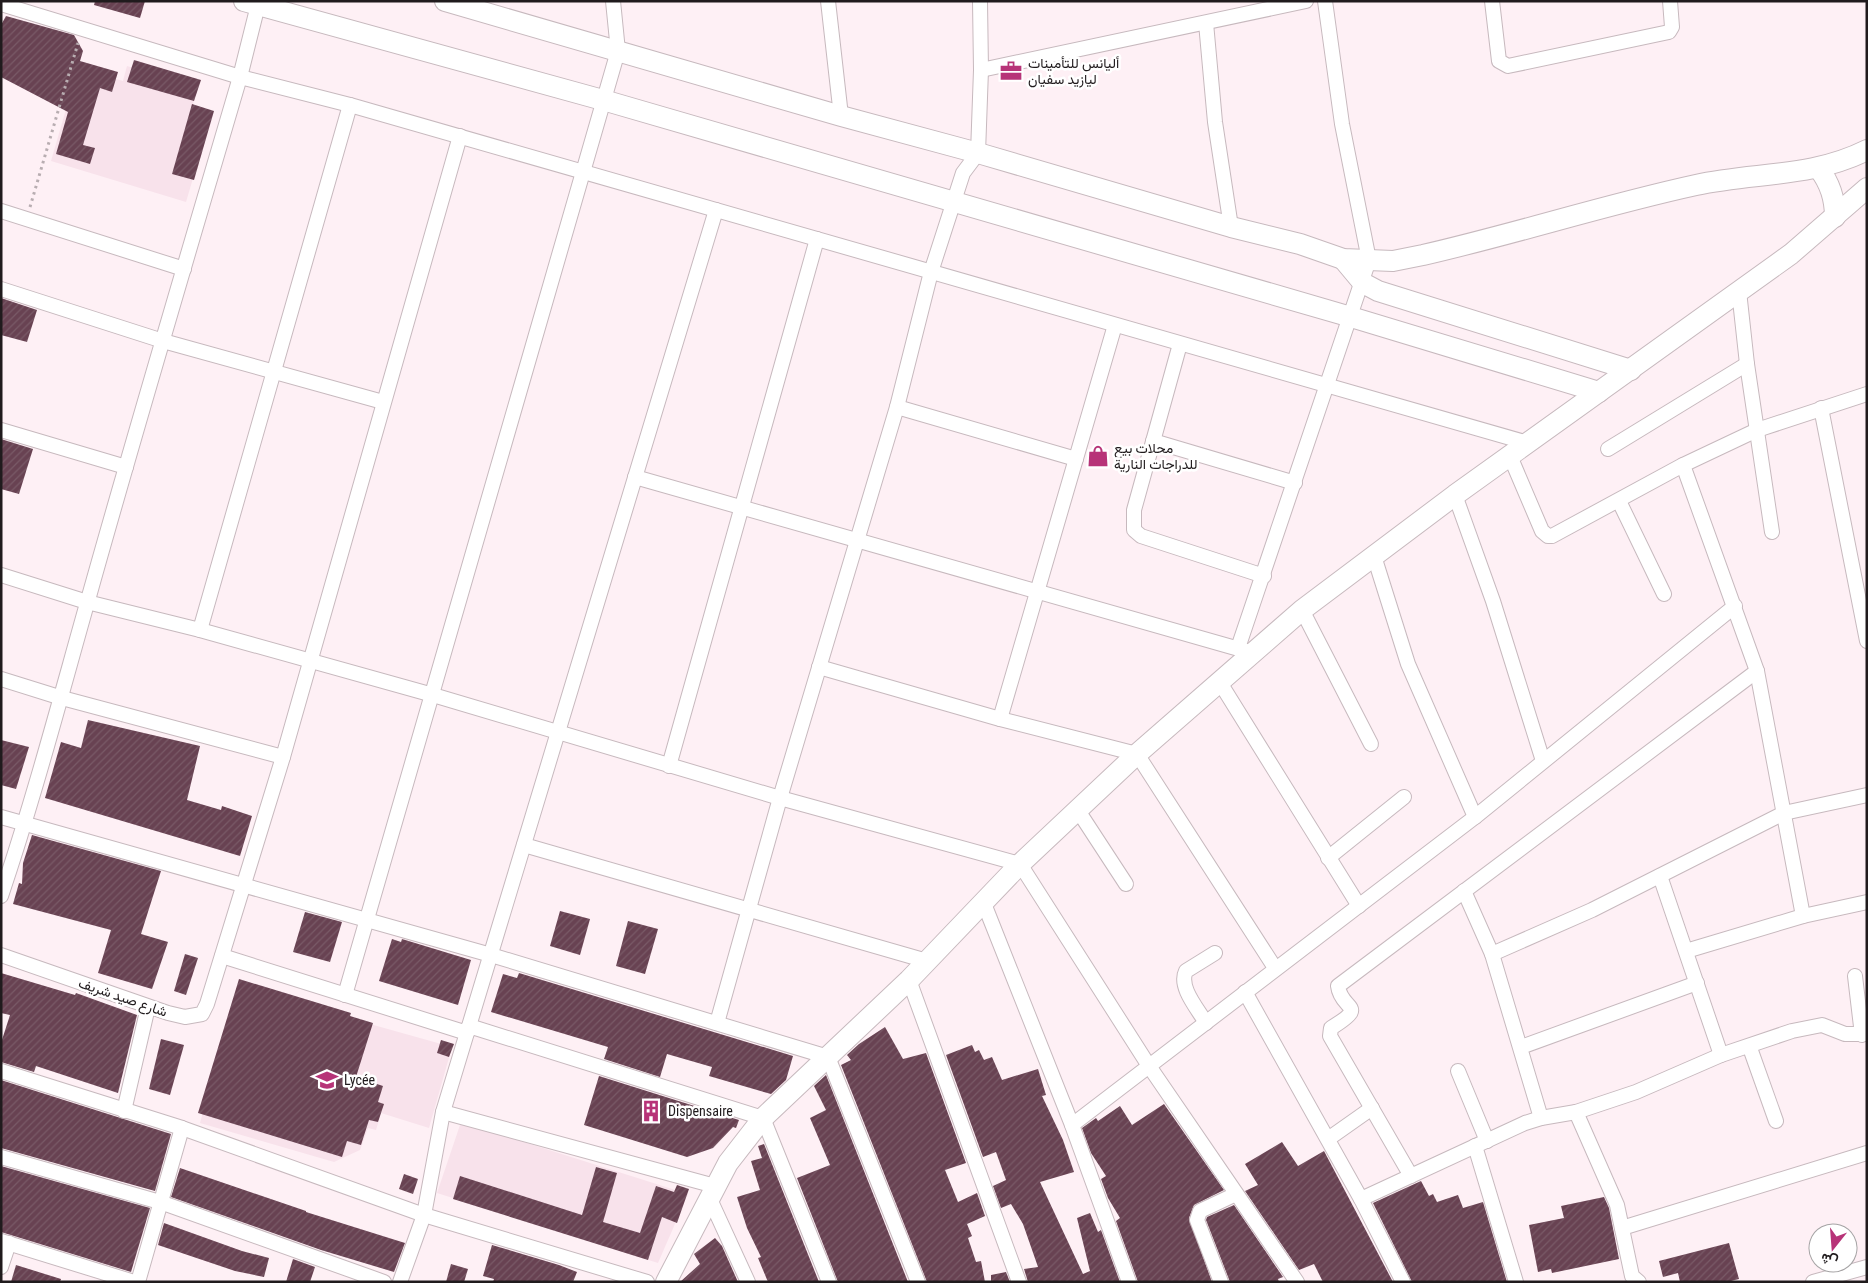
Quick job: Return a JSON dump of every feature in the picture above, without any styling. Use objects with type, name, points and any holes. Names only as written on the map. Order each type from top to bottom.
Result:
[{"type":"street","points":[[445,1],[1231,227],[1300,244],[1343,259],[1393,261],[1423,255],[1698,184],[1819,169],[1845,161],[1867,150]]},
{"type":"street","points":[[346,995],[618,51],[613,1]]},
{"type":"street","points":[[828,1],[841,116]]},
{"type":"street","points":[[717,1023],[780,798],[896,408],[931,272],[963,173],[978,153],[982,70],[980,1]]},
{"type":"street","points":[[982,70],[1306,1]]},
{"type":"street","points":[[1245,651],[1264,576],[1363,283],[1369,260],[1342,124],[1325,1]]},
{"type":"street","points":[[1492,1],[1499,61],[1508,66],[1669,32],[1672,27],[1670,1]]},
{"type":"street","points":[[1,896],[25,825],[62,698],[87,602],[240,77],[254,3],[604,100],[1600,392]]},
{"type":"street","points":[[1,4],[82,27],[240,77],[460,136],[1528,443]]},
{"type":"street","points":[[1206,23],[1215,122],[1231,227]]},
{"type":"street","points":[[200,630],[350,105]]},
{"type":"street","name":"شارع صيد شريف","points":[[1,955],[148,1007],[185,1017],[202,1014],[222,956],[283,757],[460,136]]},
{"type":"street","points":[[1819,169],[1829,184],[1835,206],[1835,217]]},
{"type":"street","points":[[666,1282],[712,1191],[741,1144],[763,1118],[909,980],[1020,864],[1077,809],[1219,681],[1245,651],[1455,495],[1791,254],[1867,188]]},
{"type":"street","points":[[400,1282],[424,1215],[443,1112],[716,210]]},
{"type":"street","points":[[1,211],[184,269]]},
{"type":"street","points":[[669,766],[817,239]]},
{"type":"street","points":[[1343,259],[1363,283],[1385,294],[1631,370]]},
{"type":"street","points":[[1,289],[163,341],[274,370],[384,402]]},
{"type":"street","points":[[1739,291],[1747,364],[1772,532]]},
{"type":"street","points":[[1000,719],[1115,325]]},
{"type":"street","points":[[1180,344],[1134,510],[1134,530],[1141,536],[1264,576]]},
{"type":"street","points":[[1608,449],[1747,364]]},
{"type":"street","points":[[1510,456],[1542,531],[1548,536],[1757,430],[1867,394]]},
{"type":"street","points":[[896,408],[1076,459]]},
{"type":"street","points":[[1820,408],[1867,641]]},
{"type":"street","points":[[1,430],[126,467]]},
{"type":"street","points":[[1153,441],[1296,483]]},
{"type":"street","points":[[1683,466],[1757,671],[1803,916]]},
{"type":"street","points":[[635,477],[1245,651]]},
{"type":"street","points":[[1455,495],[1493,601],[1543,761]]},
{"type":"street","points":[[1619,501],[1664,594]]},
{"type":"street","points":[[1374,556],[1408,664],[1475,817]]},
{"type":"street","points":[[1,576],[87,602],[200,630],[434,695],[669,766],[1020,864],[1149,1066],[1297,1282]]},
{"type":"street","points":[[1072,1125],[1475,817],[1735,606]]},
{"type":"street","points":[[1302,610],[1371,744]]},
{"type":"street","points":[[819,666],[1000,719],[1137,754],[1275,968]]},
{"type":"street","points":[[1411,1176],[1330,1036],[1331,1028],[1349,1017],[1352,1012],[1338,986],[1757,671]]},
{"type":"street","points":[[1,679],[62,698],[283,757]]},
{"type":"street","points":[[1219,681],[1359,906]]},
{"type":"street","points":[[1492,954],[1592,910],[1784,813],[1867,795]]},
{"type":"street","points":[[1328,858],[1404,797]]},
{"type":"street","points":[[1077,809],[1126,884]]},
{"type":"street","points":[[1,817],[368,919],[828,1057]]},
{"type":"street","points":[[524,845],[927,961]]},
{"type":"street","points":[[1660,876],[1721,1056]]},
{"type":"street","points":[[1464,892],[1492,954],[1541,1118]]},
{"type":"street","points":[[983,901],[1072,1125],[1129,1282]]},
{"type":"street","points":[[1686,951],[1803,916],[1867,902]]},
{"type":"street","points":[[1206,1023],[1185,986],[1184,976],[1186,971],[1215,953]]},
{"type":"street","points":[[222,956],[346,995],[763,1118]]},
{"type":"street","points":[[1361,1199],[1541,1118],[1576,1112],[1636,1092],[1721,1056],[1812,1026],[1822,1025],[1845,1034],[1864,1035],[1855,976]]},
{"type":"street","points":[[909,980],[1019,1282]]},
{"type":"street","points":[[1521,1047],[1697,983]]},
{"type":"street","points":[[1245,992],[1361,1199],[1403,1282]]},
{"type":"street","points":[[124,1111],[148,1007]]},
{"type":"street","points":[[1750,1048],[1776,1121]]},
{"type":"street","points":[[828,1057],[918,1282]]},
{"type":"street","points":[[1,1071],[182,1128],[424,1215],[647,1282]]},
{"type":"street","points":[[1458,1071],[1481,1144],[1516,1282]]},
{"type":"street","points":[[1328,1139],[1372,1108]]},
{"type":"street","points":[[443,1112],[712,1191]]},
{"type":"street","points":[[1576,1112],[1617,1204],[1632,1276],[1639,1282]]},
{"type":"street","points":[[763,1118],[829,1282]]},
{"type":"street","points":[[1,1267],[5,1242],[136,1282],[182,1128]]},
{"type":"street","points":[[1622,1228],[1867,1153]]},
{"type":"street","points":[[1,1157],[160,1202],[384,1282]]},
{"type":"street","points":[[712,1191],[748,1282]]},
{"type":"street","points":[[1221,1282],[1197,1220],[1200,1211],[1236,1194]]},
{"type":"street","points":[[1813,1282],[1867,1267]]},
{"type":"path","points":[[27,218],[82,27]]},
{"type":"shaded area","points":[[127,66],[198,87],[191,111],[211,117],[186,202],[51,161],[78,68],[123,81]]},
{"type":"shaded area","name":"Lycée","points":[[238,987],[452,1047],[429,1128],[381,1113],[376,1130],[368,1128],[360,1150],[334,1162],[200,1123]]},
{"type":"shaded area","points":[[461,1122],[688,1194],[658,1263],[437,1193]]},
{"type":"building","points":[[95,1],[145,1],[140,18],[94,5]]},
{"type":"building","points":[[6,16],[74,35],[83,51],[80,61],[118,72],[112,92],[100,88],[83,145],[95,148],[90,164],[56,154],[68,112],[1,77],[1,25]]},
{"type":"building","points":[[134,60],[201,80],[194,101],[127,82]]},
{"type":"building","points":[[192,104],[214,111],[194,180],[172,174]]},
{"type":"building","points":[[1,298],[37,310],[27,342],[1,335]]},
{"type":"building","points":[[1,439],[33,449],[19,494],[1,489]]},
{"type":"building","points":[[88,720],[200,746],[187,800],[221,810],[222,806],[252,816],[240,856],[45,798],[61,742],[81,748]]},
{"type":"building","points":[[1,740],[29,747],[16,789],[1,785]]},
{"type":"building","points":[[32,835],[161,871],[141,934],[168,942],[152,989],[98,973],[111,930],[13,904],[19,883],[22,884],[23,863]]},
{"type":"building","points":[[560,911],[590,919],[580,955],[550,946]]},
{"type":"building","points":[[305,912],[342,922],[330,962],[293,952]]},
{"type":"building","points":[[628,921],[658,929],[645,974],[616,966]]},
{"type":"building","points":[[392,939],[401,942],[402,939],[471,960],[458,1005],[379,981]]},
{"type":"building","points":[[185,954],[198,958],[186,995],[174,991]]},
{"type":"building","points":[[1,973],[75,995],[76,993],[137,1015],[118,1093],[36,1066],[34,1072],[1,1062],[1,1043],[10,1015],[1,1013]]},
{"type":"building","points":[[519,973],[793,1056],[786,1080],[771,1094],[709,1076],[712,1067],[667,1054],[660,1077],[604,1059],[608,1047],[491,1012],[503,974],[517,978]]},
{"type":"building","name":"Lycée","points":[[239,979],[351,1013],[350,1016],[373,1023],[356,1077],[383,1086],[378,1102],[384,1104],[378,1122],[369,1120],[361,1145],[347,1141],[342,1157],[198,1113]]},
{"type":"building","points":[[885,1027],[903,1059],[926,1053],[966,1163],[945,1170],[958,1202],[977,1193],[985,1216],[967,1224],[972,1236],[968,1238],[976,1262],[981,1261],[985,1282],[927,1282],[841,1065],[851,1060],[847,1055],[859,1044]]},
{"type":"building","points":[[161,1039],[184,1045],[170,1095],[149,1089]]},
{"type":"building","points":[[441,1040],[454,1044],[449,1057],[437,1053]]},
{"type":"building","points":[[972,1045],[975,1052],[979,1050],[984,1060],[992,1057],[1002,1080],[1038,1069],[1046,1095],[1042,1096],[1063,1140],[1074,1172],[1040,1182],[1083,1274],[1090,1271],[1077,1218],[1090,1213],[1098,1232],[1101,1230],[1120,1282],[1028,1282],[1024,1269],[1038,1267],[1023,1224],[1011,1204],[1001,1208],[993,1186],[1006,1180],[996,1152],[983,1157],[946,1055]]},
{"type":"building","points":[[826,1075],[908,1282],[838,1282],[797,1178],[830,1165],[810,1118],[826,1110],[814,1086]]},
{"type":"building","name":"Dispensaire","points":[[599,1076],[739,1120],[736,1128],[733,1127],[713,1148],[687,1157],[584,1125]]},
{"type":"building","points":[[1,1080],[171,1134],[155,1191],[1,1148]]},
{"type":"building","points":[[1164,1104],[1224,1190],[1194,1205],[1189,1218],[1212,1282],[1138,1282],[1116,1221],[1120,1218],[1108,1198],[1101,1179],[1106,1176],[1091,1153],[1082,1128],[1096,1118],[1098,1121],[1120,1106],[1132,1125]]},
{"type":"building","points":[[1282,1142],[1298,1166],[1324,1151],[1393,1282],[1323,1282],[1314,1264],[1299,1270],[1245,1191],[1258,1185],[1245,1164]]},
{"type":"building","points":[[764,1144],[819,1282],[768,1282],[758,1258],[761,1257],[747,1228],[737,1197],[760,1190],[751,1161],[762,1158],[758,1146]]},
{"type":"building","points":[[1,1166],[150,1208],[131,1272],[1,1232]]},
{"type":"building","points":[[596,1167],[617,1173],[603,1222],[640,1233],[656,1186],[674,1192],[677,1185],[689,1189],[677,1223],[662,1217],[648,1260],[453,1199],[460,1176],[582,1215]]},
{"type":"building","points":[[180,1168],[306,1212],[405,1243],[394,1272],[321,1250],[171,1197]]},
{"type":"building","points":[[404,1174],[418,1179],[413,1194],[399,1189]]},
{"type":"building","points":[[1421,1181],[1429,1196],[1433,1194],[1437,1202],[1458,1195],[1463,1208],[1483,1202],[1507,1282],[1412,1282],[1373,1203]]},
{"type":"building","points":[[1604,1197],[1609,1208],[1619,1259],[1552,1273],[1551,1269],[1538,1272],[1529,1225],[1564,1218],[1561,1206]]},
{"type":"building","points":[[1234,1205],[1283,1277],[1278,1279],[1279,1282],[1230,1282],[1206,1220],[1207,1217]]},
{"type":"building","points":[[164,1223],[242,1251],[269,1258],[264,1277],[235,1271],[158,1245]]},
{"type":"building","points":[[715,1238],[722,1246],[738,1282],[680,1282],[700,1264],[694,1254]]},
{"type":"building","points":[[1729,1243],[1739,1279],[1727,1282],[1680,1282],[1678,1273],[1663,1277],[1659,1261]]},
{"type":"building","points":[[492,1245],[577,1272],[573,1282],[493,1282],[494,1279],[483,1276]]},
{"type":"building","points":[[293,1259],[315,1267],[310,1282],[286,1282]]},
{"type":"building","points":[[451,1264],[468,1269],[464,1282],[446,1282]]},
{"type":"building","points":[[16,1265],[61,1279],[60,1282],[11,1282]]},
{"type":"building","points":[[1006,1272],[1010,1282],[991,1282],[991,1275]]},
{"type":"place","name":"أليانس للتأمينات ليازيد سفيان","points":[[1011,71]]},
{"type":"place","name":"محلات بيع للدراجات النارية","points":[[1098,456]]},
{"type":"place","name":"Lycée","points":[[327,1080]]},
{"type":"place","name":"Dispensaire","points":[[651,1111]]}]
